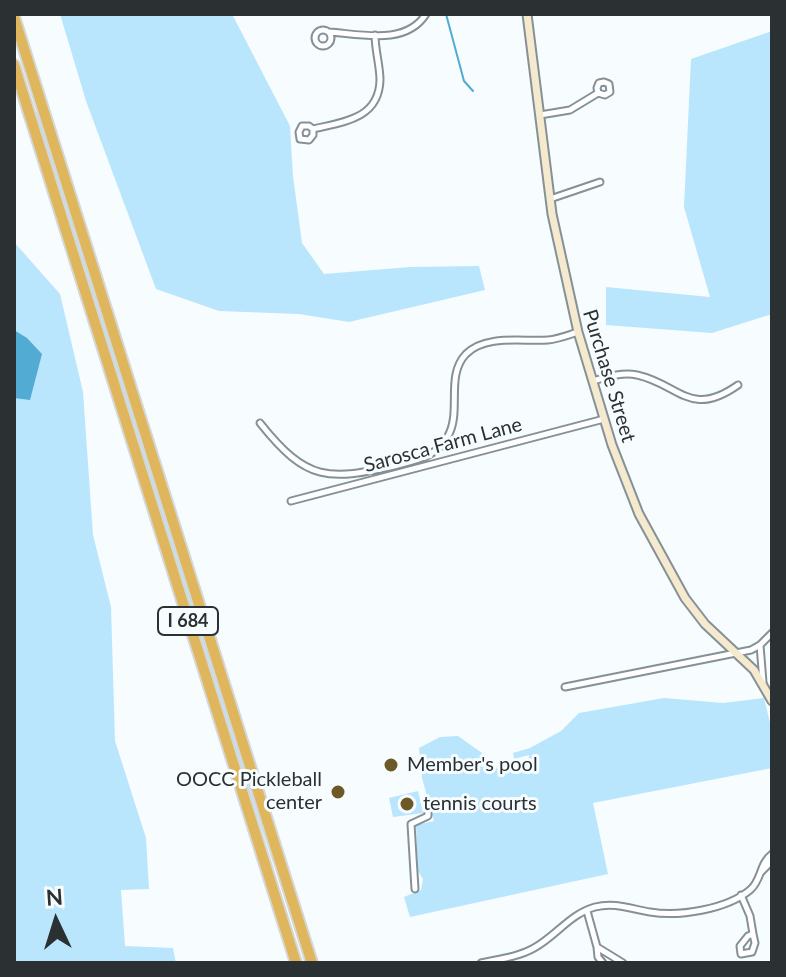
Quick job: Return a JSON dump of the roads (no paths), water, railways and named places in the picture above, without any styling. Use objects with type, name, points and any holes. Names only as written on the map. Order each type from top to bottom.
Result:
[{"type":"highway","name":"I 684","points":[[14,17],[312,963]]},
{"type":"highway","name":"I 684","points":[[14,65],[296,963]]},
{"type":"main road","name":"Purchase Street","points":[[527,14],[550,199],[578,332],[633,501],[675,582],[694,611],[763,682],[772,701]]},
{"type":"street","points":[[329,32],[397,35],[410,30],[426,14]]},
{"type":"street","points":[[313,129],[353,119],[374,104],[380,84],[375,35]]},
{"type":"street","points":[[538,115],[570,110],[598,93]]},
{"type":"street","points":[[550,199],[600,182]]},
{"type":"street","points":[[260,423],[283,451],[298,463],[332,476],[361,474],[408,463],[436,452],[449,434],[454,423],[455,378],[468,353],[483,344],[558,339],[578,332]]},
{"type":"street","points":[[593,381],[618,375],[638,375],[676,394],[703,399],[723,395],[738,385]]},
{"type":"street","name":"Sarosca Farm Lane","points":[[291,501],[604,419]]},
{"type":"street","points":[[565,687],[733,651],[751,650],[771,633]]},
{"type":"street","points":[[760,645],[763,682]]},
{"type":"street","points":[[415,889],[411,824],[428,816],[428,813]]},
{"type":"street","points":[[481,963],[511,960],[536,948],[561,926],[603,906],[621,905],[653,912],[680,913],[726,903],[751,889],[762,865],[771,857]]},
{"type":"street","points":[[741,895],[750,916],[753,934]]},
{"type":"street","points":[[587,911],[598,957],[603,963]]},
{"type":"street","points":[[597,947],[623,963]]},
{"type":"water","points":[[14,330],[42,354],[30,400],[14,398]]},
{"type":"waterway","points":[[446,14],[464,81],[473,91]]},
{"type":"place","name":"Member's pool","points":[[391,765]]},
{"type":"place","name":"OOCC Pickleball center","points":[[338,792]]},
{"type":"place","name":"tennis courts","points":[[407,804]]}]
